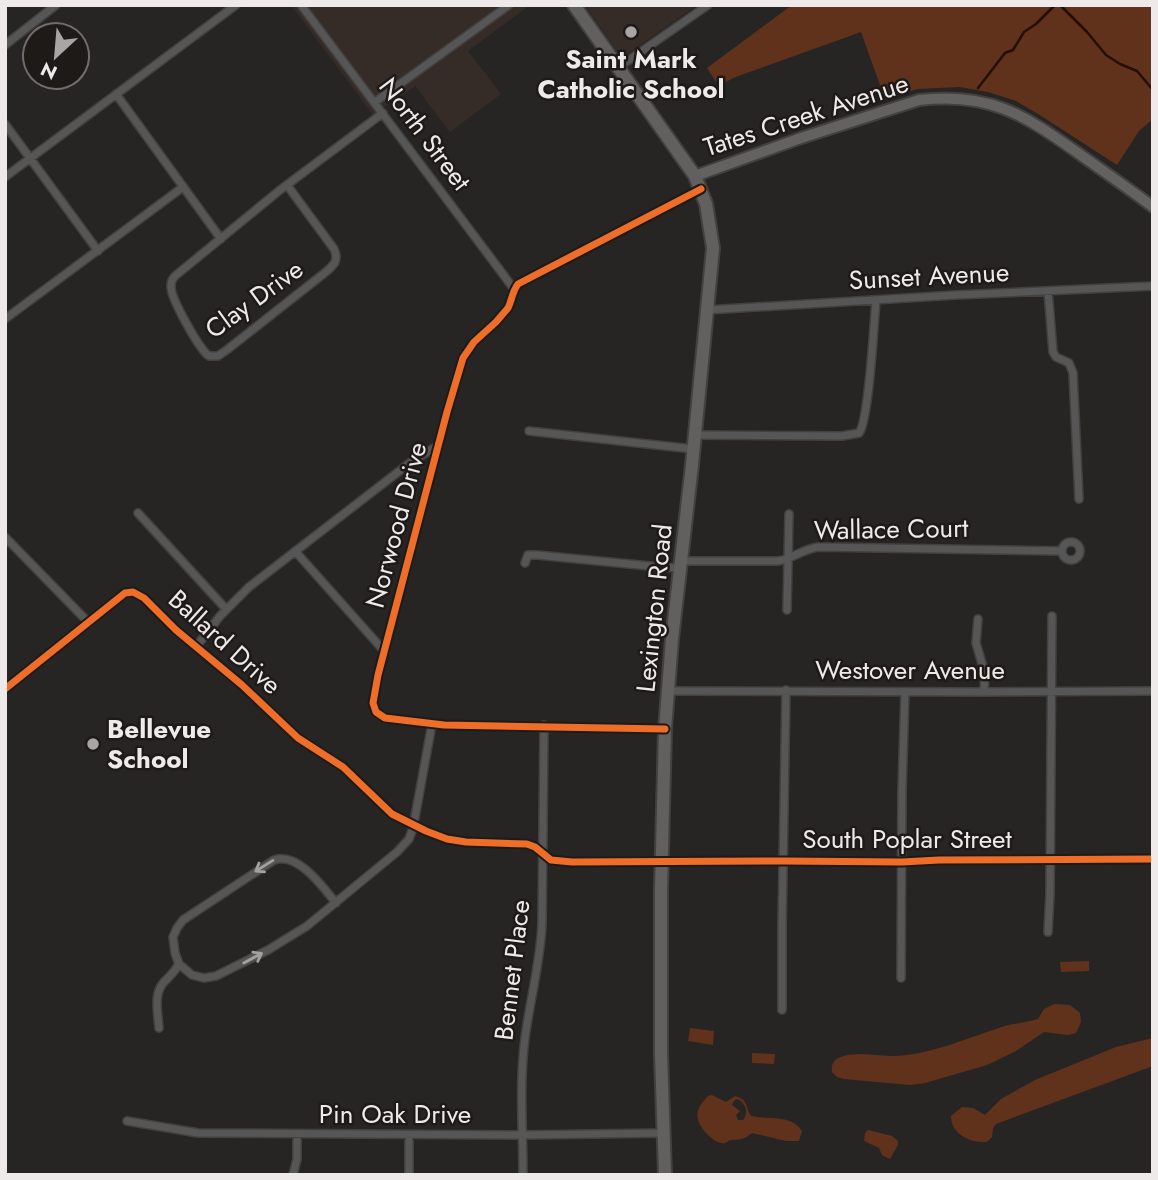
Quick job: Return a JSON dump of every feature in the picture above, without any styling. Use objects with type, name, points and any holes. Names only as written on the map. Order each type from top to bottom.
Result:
[{"type":"main road","name":"Lexington Road","points":[[574,5],[695,176],[710,221],[713,247],[665,729],[661,1054],[665,1175]]},
{"type":"main road","name":"Tates Creek Avenue","points":[[695,176],[919,100],[962,98],[1000,107],[1024,117],[1153,207]]},
{"type":"street","points":[[5,45],[56,5]]},
{"type":"street","points":[[5,177],[236,5]]},
{"type":"street","name":"North Street","points":[[302,5],[514,289]]},
{"type":"street","points":[[375,102],[509,5]]},
{"type":"street","points":[[619,67],[708,5]]},
{"type":"street","points":[[116,94],[221,239]]},
{"type":"street","name":"Clay Drive","points":[[287,185],[334,249],[337,257],[335,263],[228,349],[218,356],[206,354],[175,301],[170,287],[175,276],[287,185],[383,113]]},
{"type":"street","points":[[5,124],[99,251]]},
{"type":"street","points":[[5,319],[183,187]]},
{"type":"street","name":"Norwood Drive","points":[[665,729],[432,724],[386,718],[376,712],[373,698],[463,358],[474,342],[508,308],[517,284],[701,189]]},
{"type":"street","name":"Sunset Avenue","points":[[707,310],[1153,286]]},
{"type":"street","points":[[1048,291],[1053,352],[1056,357],[1069,363],[1073,373],[1079,499]]},
{"type":"street","points":[[695,435],[842,436],[859,433],[863,430],[866,411],[876,300]]},
{"type":"street","points":[[529,432],[694,449]]},
{"type":"street","points":[[196,647],[226,609],[249,587],[411,462],[439,445]]},
{"type":"street","points":[[138,513],[226,609]]},
{"type":"street","points":[[787,610],[789,514]]},
{"type":"street","points":[[5,537],[89,623]]},
{"type":"street","name":"Wallace Court","points":[[525,563],[528,555],[660,567],[770,561],[787,559],[802,550],[818,547],[1062,551]]},
{"type":"street","points":[[295,551],[385,652]]},
{"type":"street","name":"Ballard Drive","points":[[5,690],[125,593],[133,592],[144,598],[176,630],[242,685],[298,738],[344,767],[387,810],[439,837],[466,842],[527,844],[543,855]]},
{"type":"street","points":[[1048,932],[1052,616]]},
{"type":"street","points":[[978,620],[976,643],[985,674],[984,692]]},
{"type":"street","points":[[782,1010],[786,690]]},
{"type":"street","name":"Westover Avenue","points":[[668,691],[1153,691]]},
{"type":"street","points":[[901,978],[905,692]]},
{"type":"street","points":[[336,903],[297,862],[286,858],[274,860],[180,924],[173,943],[175,953],[179,964],[192,975],[204,978],[216,976],[292,936],[336,903],[397,852],[409,839],[414,824],[432,724]]},
{"type":"street","name":"Bennet Place","points":[[523,1175],[523,1058],[541,948],[544,725]]},
{"type":"street","name":"South Poplar Street","points":[[543,855],[555,861],[662,862],[1153,859]]},
{"type":"street","points":[[159,1028],[159,989],[174,974],[179,964]]},
{"type":"street","name":"Pin Oak Drive","points":[[127,1121],[198,1133],[663,1133]]},
{"type":"street","points":[[293,1175],[297,1134]]},
{"type":"street","points":[[409,1135],[409,1175]]},
{"type":"shaded area","points":[[291,5],[530,5],[468,51],[501,94],[450,132],[415,86],[373,115]]},
{"type":"shaded area","name":"Saint Mark Catholic School","points":[[585,5],[697,5],[622,58]]},
{"type":"shaded area","points":[[792,5],[1153,5],[1153,119],[1139,131],[1117,165],[1016,101],[988,92],[960,87],[917,89],[885,99],[861,32],[733,78],[719,86],[707,68]]},
{"type":"shaded area","points":[[1089,961],[1089,971],[1061,972],[1060,962]]},
{"type":"shaded area","points":[[1054,1004],[1070,1005],[1080,1013],[1081,1022],[1076,1033],[1068,1035],[1044,1032],[1016,1051],[987,1065],[910,1085],[844,1079],[832,1072],[833,1064],[846,1055],[896,1056],[934,1049],[1001,1027],[1038,1019],[1044,1009]]},
{"type":"shaded area","points":[[690,1028],[714,1031],[713,1045],[688,1041]]},
{"type":"shaded area","points":[[1153,1038],[1153,1066],[996,1124],[992,1137],[987,1142],[974,1141],[954,1128],[951,1116],[962,1107],[973,1108],[985,1115],[1001,1099],[1035,1080],[1116,1047]]},
{"type":"shaded area","points":[[752,1053],[775,1054],[774,1064],[752,1063]]},
{"type":"shaded area","points":[[712,1095],[726,1102],[735,1096],[745,1102],[751,1116],[792,1122],[802,1131],[799,1141],[786,1141],[752,1133],[742,1139],[717,1142],[707,1134],[697,1115],[708,1096]],"holes":[[[737,1099],[746,1111],[743,1120],[738,1120],[736,1115],[740,1111],[732,1105]]]},
{"type":"shaded area","points":[[868,1130],[892,1136],[898,1141],[890,1159],[882,1155],[879,1148],[864,1141]]},
{"type":"waterway","points":[[978,88],[1005,53],[1013,50],[1024,32],[1055,5]]},
{"type":"waterway","points":[[1060,5],[1106,55],[1137,71],[1153,90]]},
{"type":"cycle path","points":[[665,729],[444,725],[385,718],[376,712],[373,703],[378,675],[463,358],[474,342],[508,308],[518,284],[701,189]]},
{"type":"cycle path","points":[[5,689],[125,593],[133,592],[144,598],[176,630],[242,685],[298,738],[343,767],[392,814],[447,839],[527,844],[551,860],[572,862],[1153,859]]},
{"type":"place","name":"Saint Mark Catholic School","points":[[631,32]]},
{"type":"place","name":"Bellevue School","points":[[93,744]]}]
